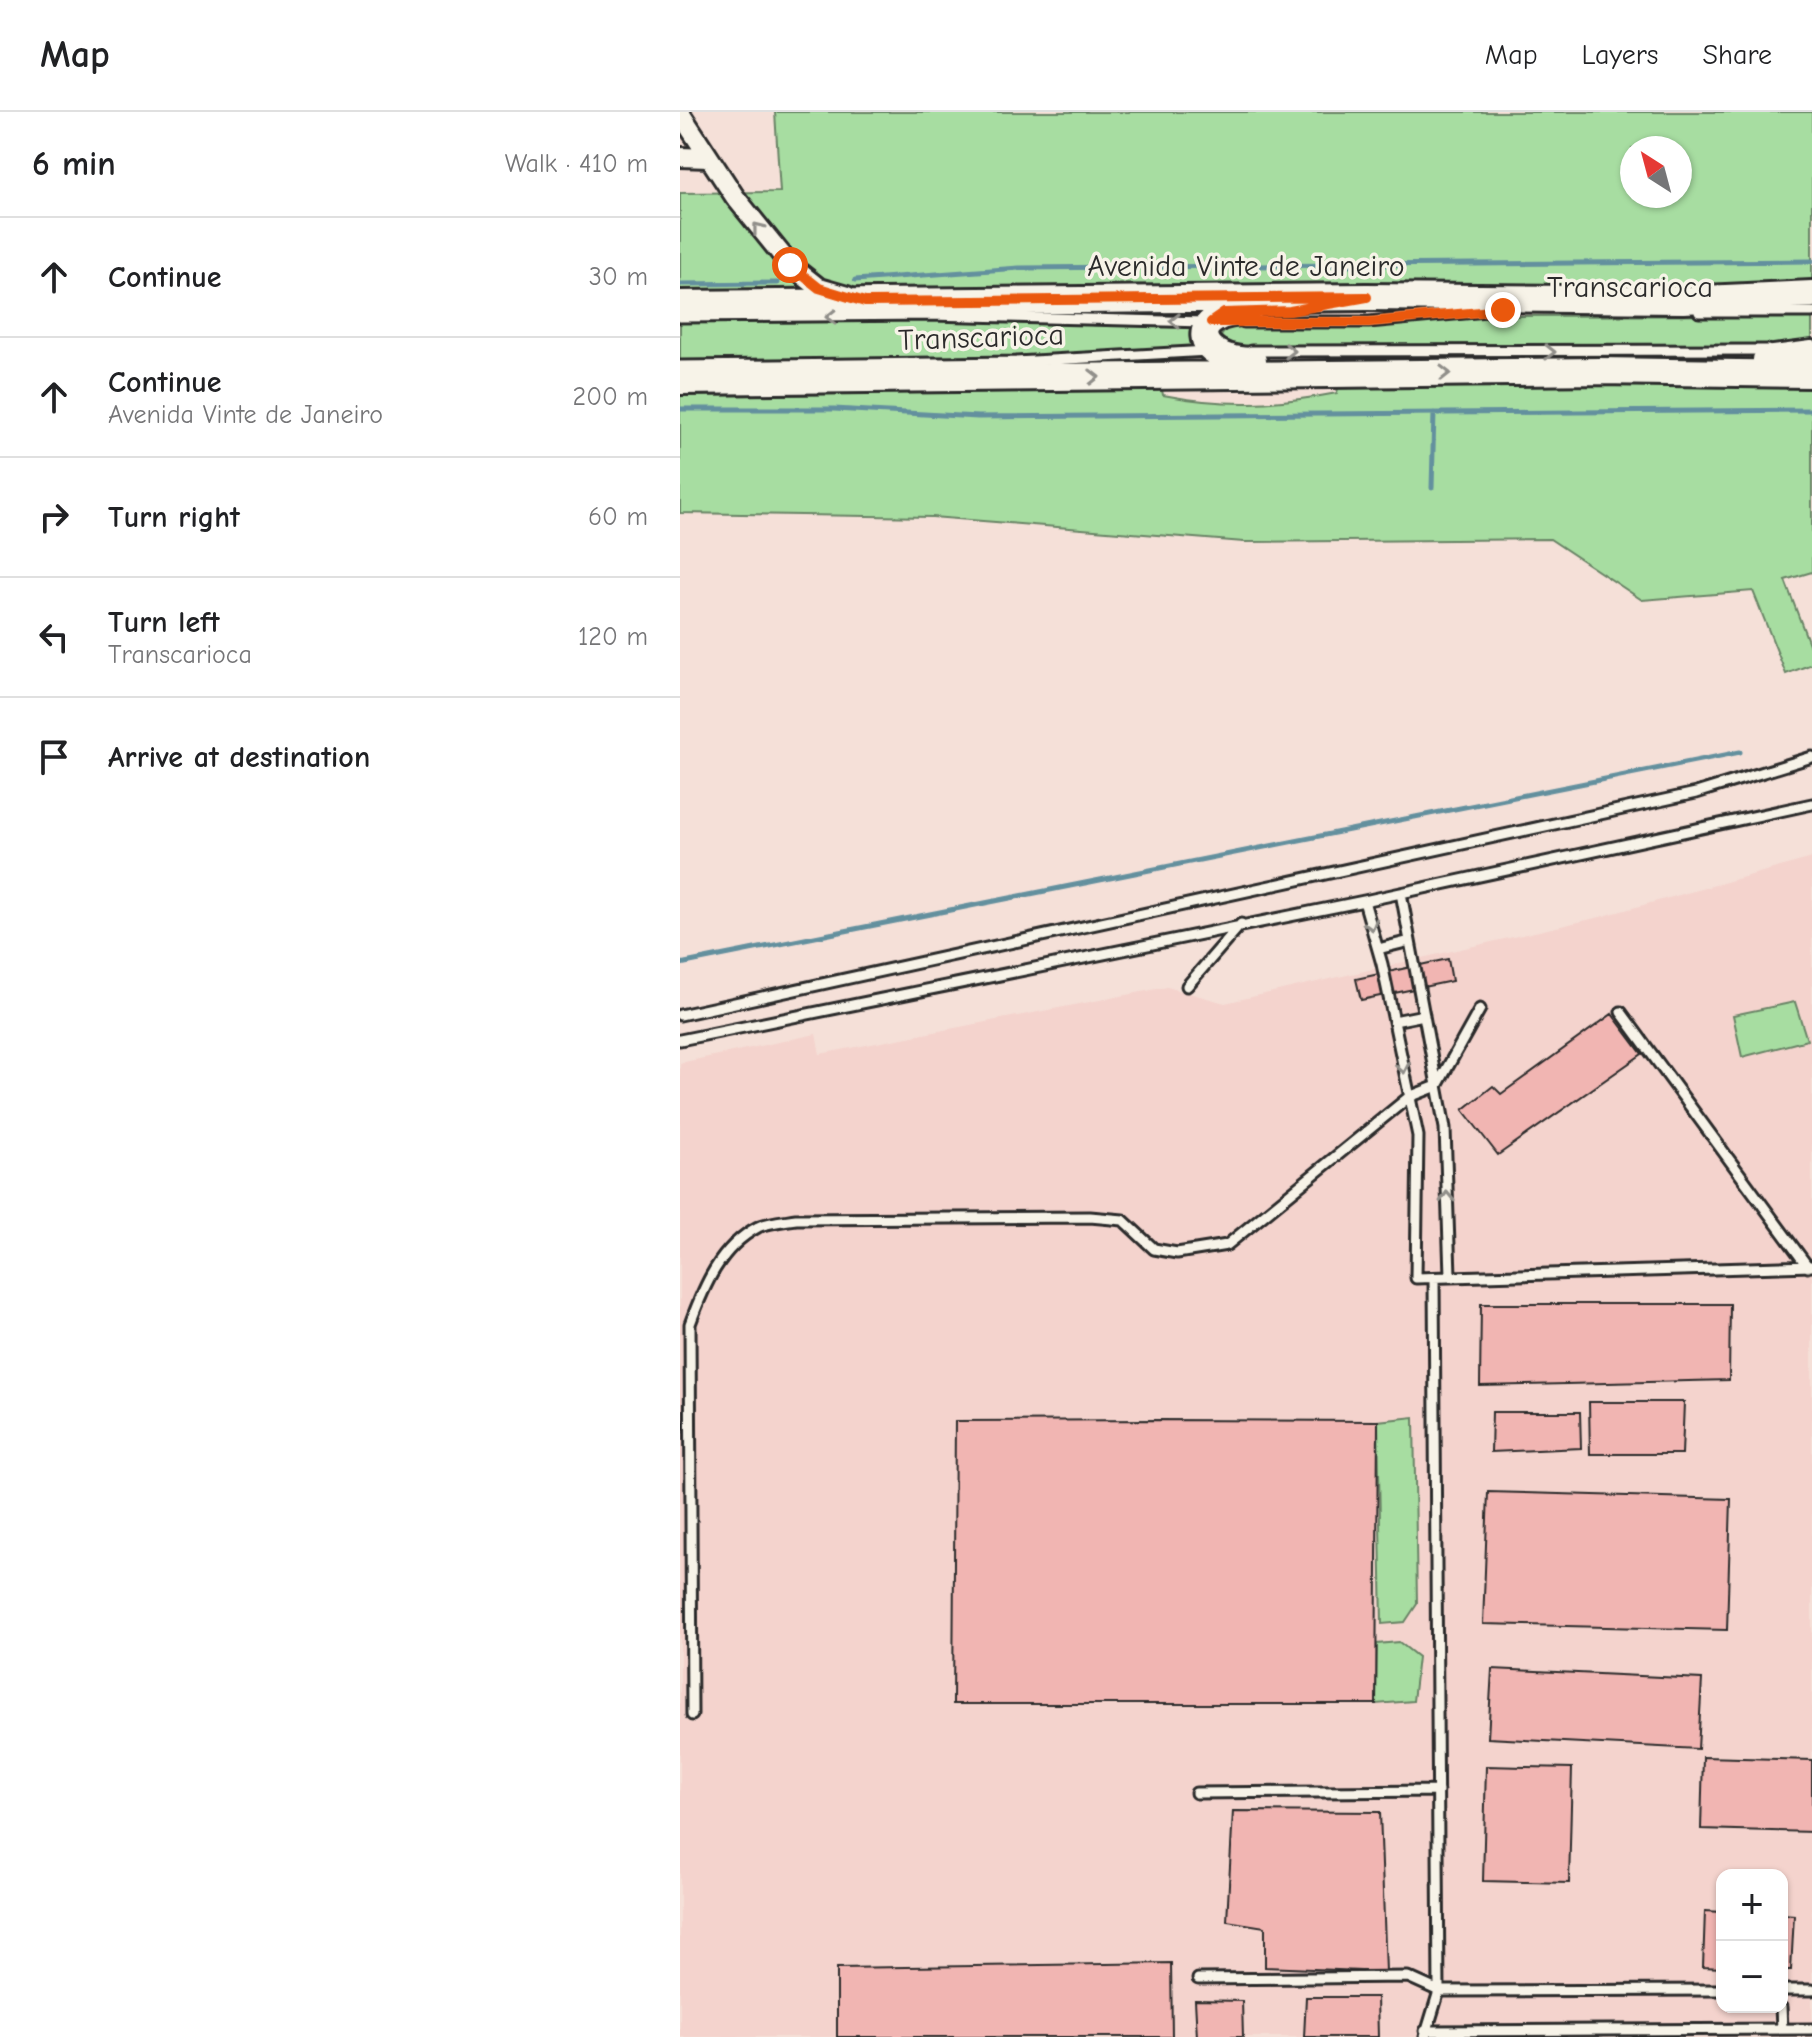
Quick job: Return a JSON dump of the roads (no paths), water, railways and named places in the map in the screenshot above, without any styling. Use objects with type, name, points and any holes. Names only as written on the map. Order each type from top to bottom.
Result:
[{"type":"street","points":[[680,113],[735,197],[790,265],[819,288],[865,302]]},
{"type":"street","points":[[680,157],[709,158]]},
{"type":"street","points":[[1367,297],[1290,311],[1224,313],[1211,322],[1205,337],[1211,351],[1228,360],[1283,361],[1367,375]]},
{"type":"street","name":"Avenida Vinte de Janeiro","points":[[680,304],[1367,297],[1811,298]]},
{"type":"street","points":[[1599,371],[1737,363],[1812,352]]},
{"type":"street","points":[[680,381],[1599,371],[1812,374]]},
{"type":"lane","name":"Transcarioca","points":[[680,317],[931,315],[1211,322],[1369,322],[1503,310],[1811,298]]},
{"type":"lane","name":"Transcarioca","points":[[680,366],[1016,362],[1211,351],[1812,352]]},
{"type":"lane","points":[[680,1015],[1696,793],[1812,757]]},
{"type":"lane","points":[[680,1040],[1364,901],[1812,804]]},
{"type":"lane","points":[[1401,893],[1445,1128],[1450,1275]]},
{"type":"lane","points":[[1364,901],[1378,949],[1418,1136],[1416,1278],[1810,1266]]},
{"type":"lane","points":[[1187,986],[1241,924]]},
{"type":"lane","points":[[1378,949],[1410,941]]},
{"type":"lane","points":[[692,1715],[690,1324],[706,1280],[729,1249],[759,1226],[796,1219],[1059,1217],[1123,1220],[1154,1249],[1177,1253],[1227,1245],[1409,1097],[1437,1086],[1480,1009]]},
{"type":"lane","points":[[1621,1012],[1810,1266]]},
{"type":"lane","points":[[1394,1021],[1424,1015]]},
{"type":"lane","points":[[1434,1279],[1439,1991],[1425,2034],[1812,2029]]},
{"type":"lane","points":[[1196,1793],[1438,1791]]},
{"type":"lane","points":[[1198,1979],[1408,1977],[1439,1991],[1716,1990]]},
{"type":"lane","points":[[1788,1990],[1812,1990]]},
{"type":"lane","points":[[1781,2013],[1782,2029]]},
{"type":"waterway","points":[[855,280],[1019,268],[1812,261]]},
{"type":"waterway","points":[[680,284],[778,283]]},
{"type":"waterway","points":[[680,409],[834,409],[978,417],[1812,410]]},
{"type":"waterway","points":[[1432,488],[1434,413]]},
{"type":"waterway","points":[[680,964],[1740,752]]}]
